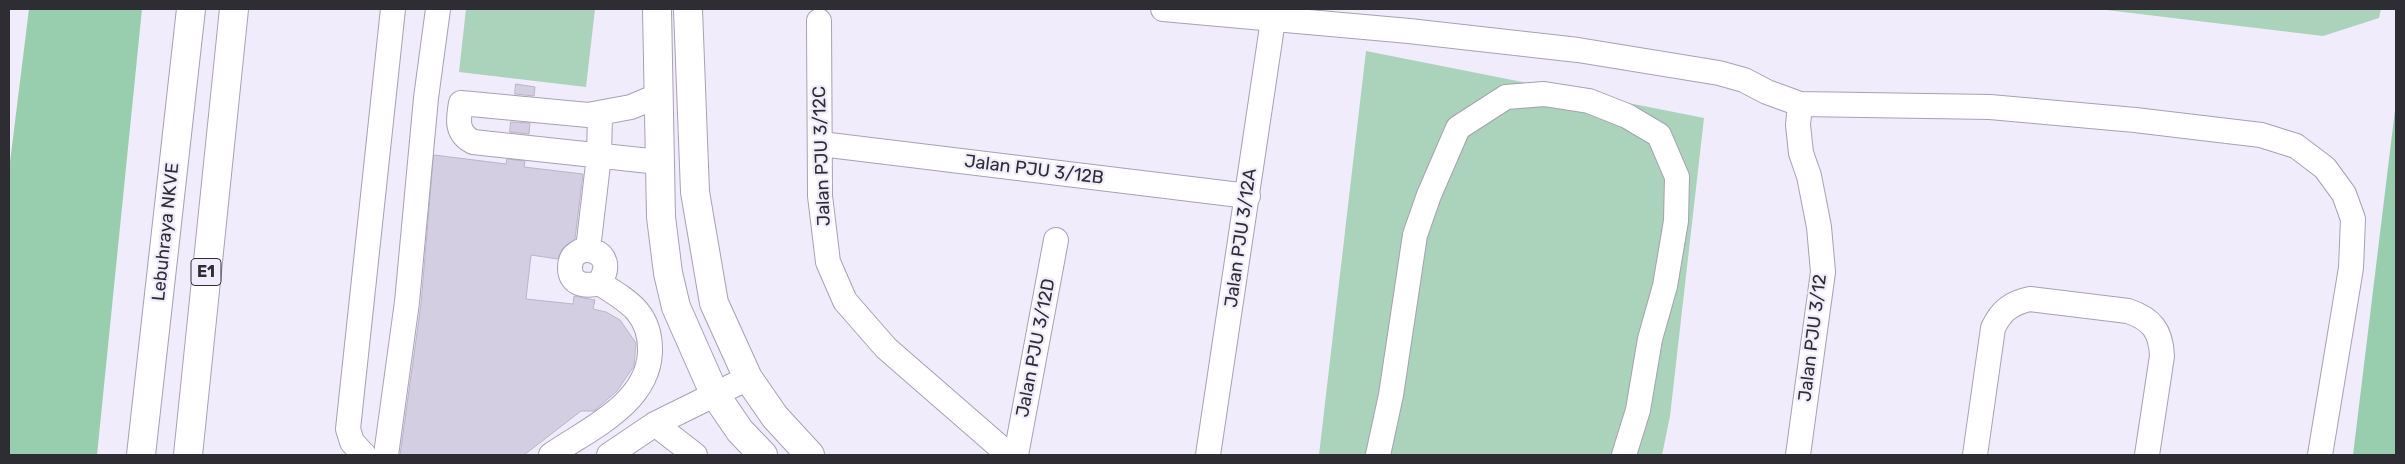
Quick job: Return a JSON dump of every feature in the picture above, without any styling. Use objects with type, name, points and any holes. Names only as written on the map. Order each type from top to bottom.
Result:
[{"type":"main road","name":"Lebuhraya NKVE","points":[[141,455],[191,9]]},
{"type":"main road","name":"E1","points":[[188,455],[234,9]]},
{"type":"main road","points":[[657,9],[661,217],[668,273],[676,307],[714,394],[740,431],[763,455]]},
{"type":"main road","points":[[688,9],[696,201],[714,303],[748,378],[775,417],[810,455]]},
{"type":"street","points":[[364,455],[352,442],[348,428],[393,9]]},
{"type":"street","points":[[386,455],[407,302],[426,98],[438,9]]},
{"type":"street","points":[[1163,9],[1409,31],[1550,47],[1678,66],[1744,80],[1767,92],[1800,104],[1990,106],[2135,120],[2261,136],[2296,146],[2325,168],[2344,194],[2353,219],[2351,268],[2320,455]]},
{"type":"street","name":"Jalan PJU 3/12A","points":[[1208,455],[1273,20]]},
{"type":"street","name":"Jalan PJU 3/12C","points":[[820,21],[820,196],[828,262],[845,301],[886,348],[1009,455]]},
{"type":"street","points":[[1378,455],[1391,395],[1415,235],[1429,195],[1458,128],[1506,97],[1544,94],[1589,100],[1627,116],[1659,135],[1677,177],[1676,222],[1665,286],[1650,339],[1638,410],[1624,455]]},
{"type":"street","points":[[426,98],[461,103],[600,114],[632,107],[658,96]]},
{"type":"street","points":[[461,103],[458,122],[460,132],[473,142],[659,162]]},
{"type":"street","name":"Jalan PJU 3/12","points":[[1798,455],[1823,272],[1819,227],[1809,176],[1801,153],[1798,125],[1800,104]]},
{"type":"street","points":[[550,455],[630,399],[642,382],[649,364],[648,327],[642,315],[624,298],[599,283],[588,286],[577,283],[570,273],[570,262],[577,253],[588,249],[599,156],[600,114]]},
{"type":"street","name":"Jalan PJU 3/12B","points":[[821,144],[1248,196]]},
{"type":"street","name":"Jalan PJU 3/12D","points":[[1016,455],[1056,240]]},
{"type":"street","points":[[1975,455],[1992,328],[1998,317],[2007,308],[2017,301],[2030,299],[2128,311],[2143,316],[2154,327],[2161,340],[2162,356],[2147,455]]},
{"type":"street","points":[[609,455],[655,424],[748,378]]},
{"type":"street","points":[[655,424],[695,455]]},
{"type":"green space","points":[[29,9],[142,9],[97,455],[9,455],[9,170]]},
{"type":"green space","points":[[466,9],[595,9],[586,87],[459,72]]},
{"type":"green space","points":[[2098,9],[2381,9],[2379,18],[2323,36]]},
{"type":"green space","points":[[1366,51],[1704,118],[1670,416],[1662,455],[1319,455]]},
{"type":"green space","points":[[2396,104],[2396,455],[2353,455],[2395,110]]},
{"type":"building","points":[[516,84],[535,87],[534,96],[515,94]]},
{"type":"building","points":[[511,122],[530,123],[529,134],[510,132]]},
{"type":"building","points":[[434,155],[506,164],[507,159],[525,161],[524,167],[583,174],[575,239],[562,249],[558,259],[531,255],[526,299],[573,304],[574,296],[595,300],[593,309],[606,312],[620,320],[636,343],[634,366],[617,391],[594,411],[581,411],[524,455],[400,455],[421,304]]}]
